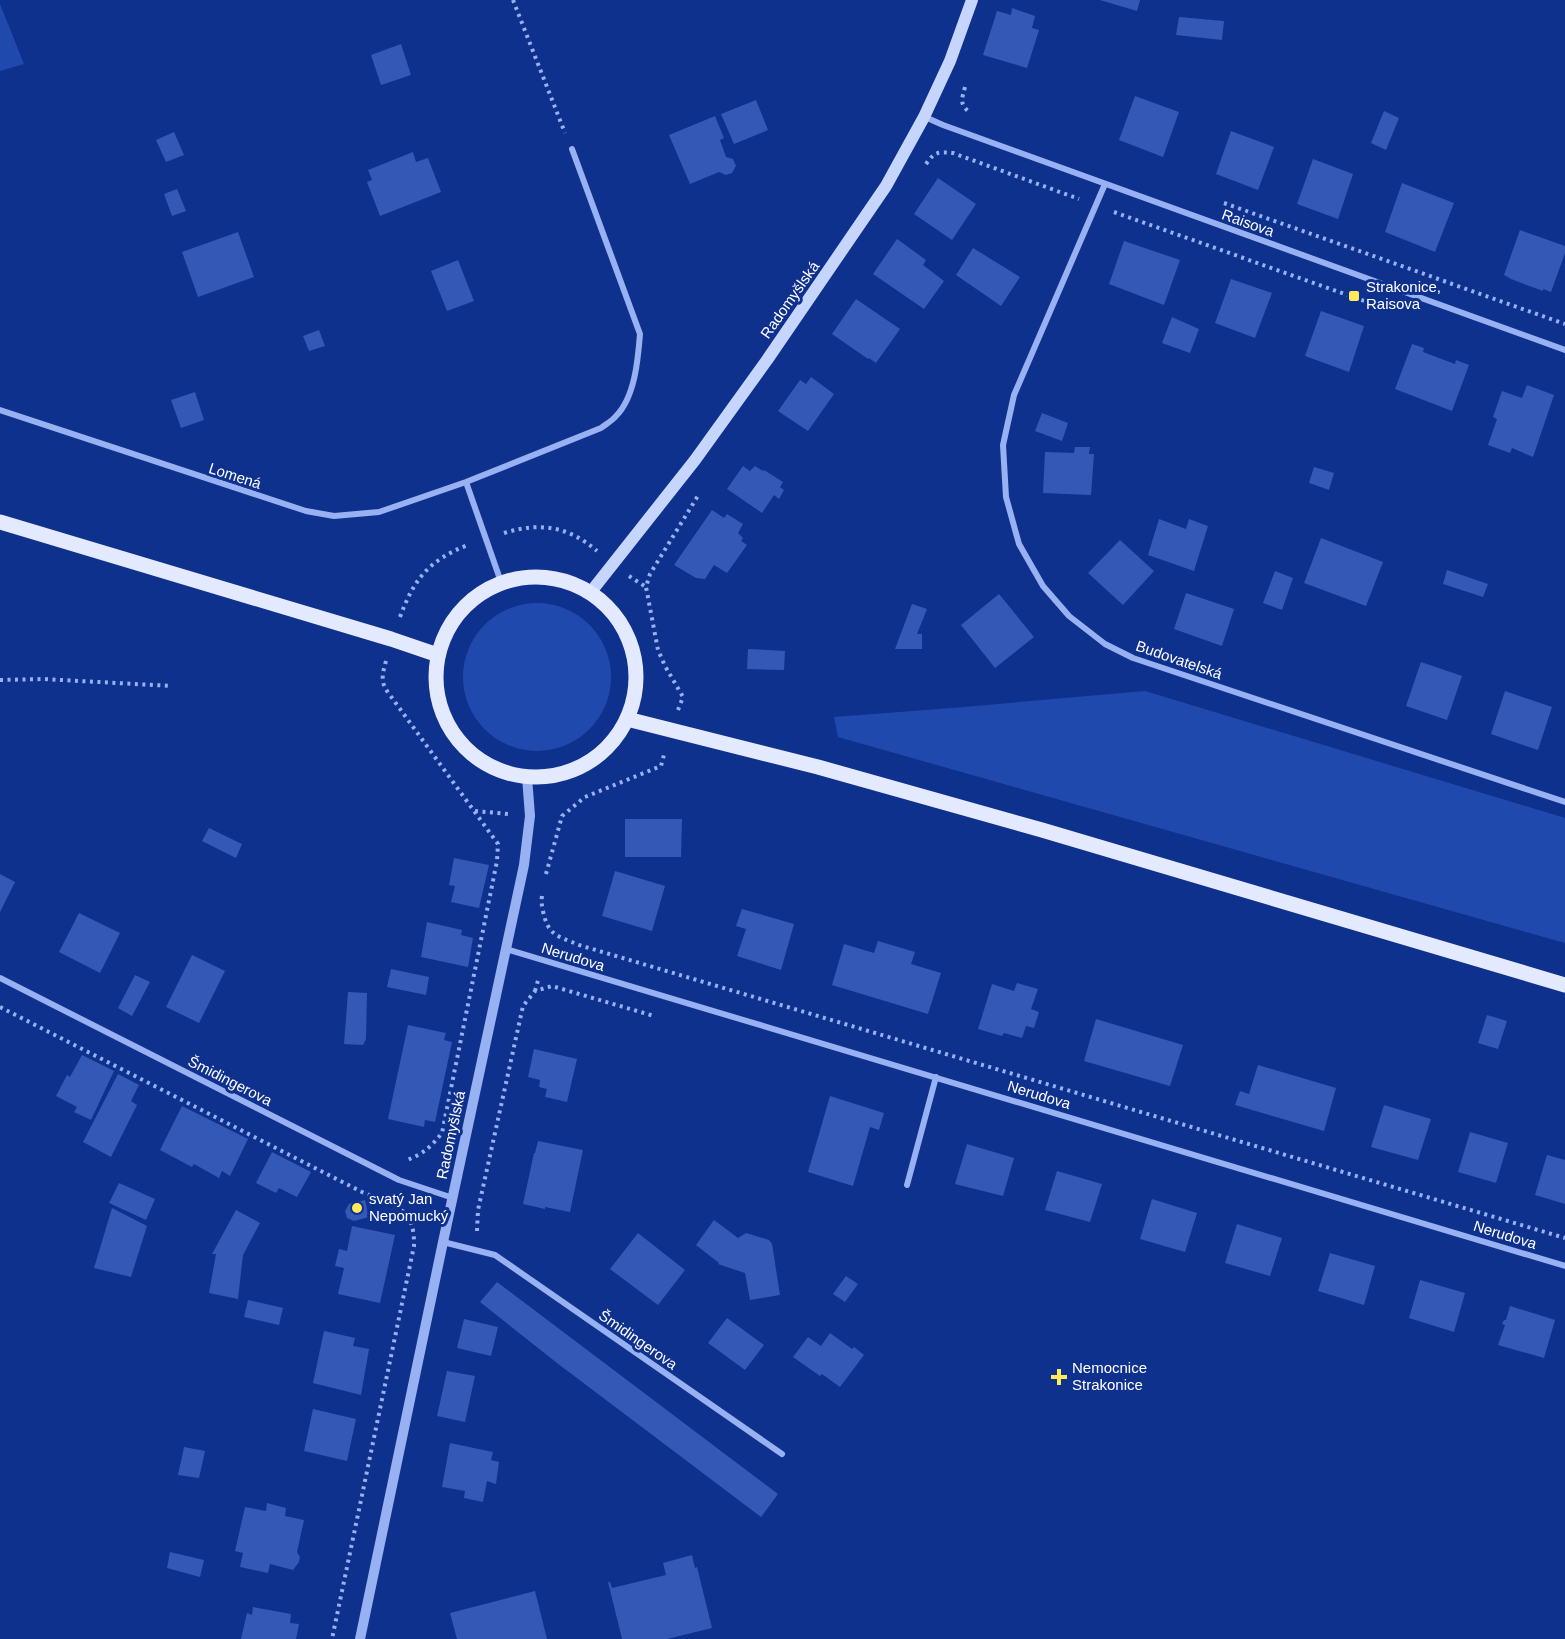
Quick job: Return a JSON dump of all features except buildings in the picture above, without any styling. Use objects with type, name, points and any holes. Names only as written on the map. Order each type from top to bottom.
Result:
[{"type":"main road","name":"Radomyšlská","points":[[590,593],[695,460],[886,186],[924,117],[950,61],[972,0]]},
{"type":"main road","points":[[0,522],[438,655]]},
{"type":"main road","points":[[524,577],[547,577],[570,582],[590,593],[612,612],[628,636],[636,663],[635,692],[627,719],[614,740],[596,757],[575,769],[551,776],[527,777],[499,770],[474,756],[454,736],[441,710],[435,683],[438,655],[446,631],[460,611],[479,594],[501,582],[524,577]]},
{"type":"main road","points":[[627,719],[818,767],[1042,830],[1565,985]]},
{"type":"street","name":"Raisova","points":[[924,117],[1565,350]]},
{"type":"street","name":"Lomená","points":[[0,410],[306,511],[334,516],[379,512],[466,482],[601,428],[617,416],[628,399],[638,362],[640,334],[572,149]]},
{"type":"street","name":"Budovatelská","points":[[1105,184],[1014,395],[1004,444],[1006,497],[1019,544],[1043,586],[1069,616],[1105,644],[1133,658],[1565,802]]},
{"type":"street","points":[[466,482],[501,582]]},
{"type":"street","name":"Radomyšlská","points":[[360,1639],[524,866],[530,816],[527,777]]},
{"type":"street","name":"Nerudova","points":[[506,949],[1565,1266]]},
{"type":"street","name":"Šmidingerova","points":[[0,978],[399,1180],[453,1198]]},
{"type":"street","points":[[907,1185],[936,1077]]},
{"type":"street","name":"Šmidingerova","points":[[443,1242],[495,1255],[782,1454]]},
{"type":"path","points":[[513,0],[572,149]]},
{"type":"path","points":[[966,82],[962,106],[969,113]]},
{"type":"path","points":[[921,171],[937,152],[953,153],[1375,304]]},
{"type":"path","points":[[1216,201],[1565,324]]},
{"type":"path","points":[[545,880],[562,816],[585,797],[661,766],[683,697],[658,650],[646,587],[650,574],[704,487]]},
{"type":"path","points":[[392,1204],[404,1161],[424,1152],[442,1133],[497,861],[498,844],[383,685],[391,639],[417,579],[439,559],[455,550],[523,528],[541,526],[557,529],[588,543]]},
{"type":"path","points":[[0,680],[172,686]]},
{"type":"path","points":[[543,890],[541,901],[545,924],[553,933],[579,945],[1565,1238]]},
{"type":"path","points":[[0,1007],[362,1192],[401,1208],[409,1217],[414,1232],[414,1246],[332,1639]]},
{"type":"shaded area","points":[[0,4],[24,64],[0,71]]},
{"type":"shaded area","points":[[537,603],[565,609],[589,625],[605,649],[611,677],[605,705],[589,729],[565,745],[537,751],[509,745],[485,729],[469,705],[463,677],[469,649],[485,625],[509,609]]},
{"type":"shaded area","points":[[1145,691],[1565,818],[1565,943],[838,737],[834,717]]},
{"type":"place","name":"Strakonice, Raisova","points":[[1354,296]]},
{"type":"place","name":"svatý Jan Nepomucký","points":[[357,1208]]},
{"type":"place","name":"Nemocnice Strakonice","points":[[1059,1377]]}]
